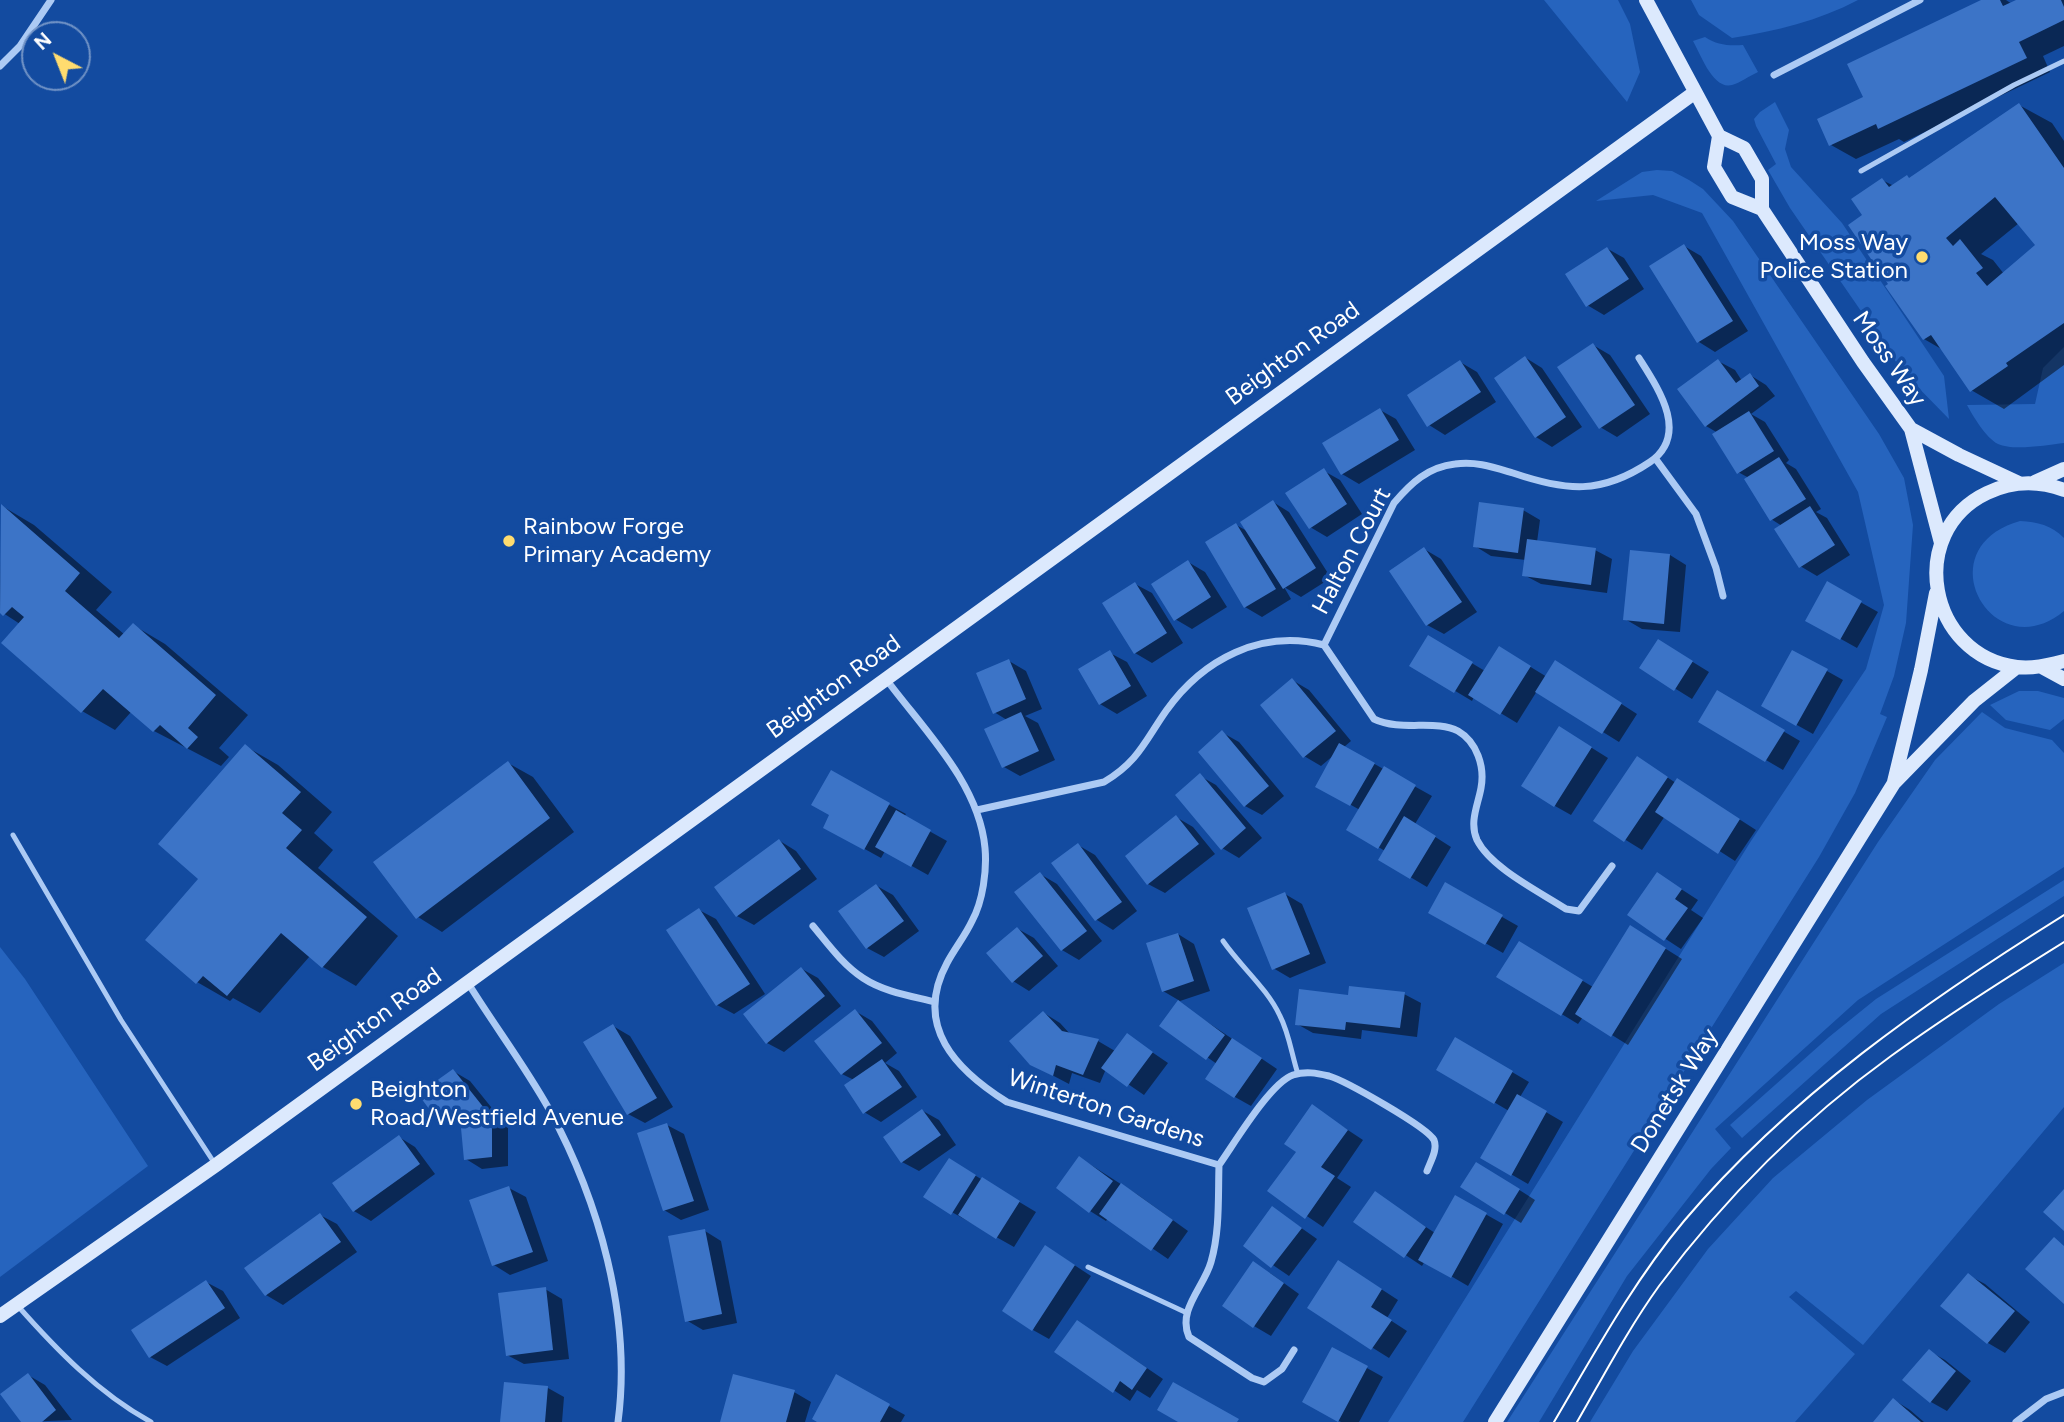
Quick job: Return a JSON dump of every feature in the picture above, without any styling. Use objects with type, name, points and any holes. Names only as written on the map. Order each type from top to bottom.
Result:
[{"type":"street","points":[[0,66],[20,46],[51,0]]},
{"type":"street","name":"Moss Way","points":[[1646,0],[1719,136],[1744,148],[1762,179],[1762,209],[1863,362],[1911,429],[1941,543]]},
{"type":"street","points":[[1774,75],[1920,0]]},
{"type":"street","name":"Beighton Road","points":[[0,1316],[216,1165],[1694,93]]},
{"type":"street","points":[[1719,136],[1714,167],[1732,197],[1762,209]]},
{"type":"street","points":[[1639,358],[1660,392],[1670,418],[1668,438],[1655,458],[1696,514],[1723,596]]},
{"type":"street","name":"Moss Way","points":[[1911,429],[1959,455],[2026,483],[2064,490]]},
{"type":"street","name":"Halton Court","points":[[1324,645],[1394,503],[1410,485],[1430,470],[1454,464],[1479,463],[1547,485],[1587,488],[1612,483],[1637,471],[1655,458]]},
{"type":"street","points":[[2064,469],[2026,483],[1999,487],[1964,508],[1941,543],[1936,566],[1937,590],[1944,613],[1956,633],[1973,650],[1994,662],[2017,667],[2042,667],[2064,661]]},
{"type":"street","name":"Donetsk Way","points":[[1894,783],[1937,590]]},
{"type":"street","points":[[976,810],[1104,782],[1122,771],[1141,750],[1167,710],[1189,684],[1215,662],[1244,649],[1276,641],[1302,639],[1324,645],[1338,662],[1364,708],[1374,719],[1387,725],[1447,727],[1460,732],[1475,746],[1482,785],[1473,816],[1476,839],[1497,863],[1566,909],[1579,911],[1612,866]]},
{"type":"street","name":"Donetsk Way","points":[[1494,1422],[1894,783],[1975,701],[2017,667]]},
{"type":"street","points":[[2042,667],[2064,679]]},
{"type":"street","name":"Winterton Gardens","points":[[885,678],[961,780],[976,810],[985,848],[984,879],[974,919],[946,964],[935,991],[935,1011],[942,1037],[957,1063],[979,1084],[1007,1102],[1219,1165],[1272,1090],[1290,1076],[1298,1074]]},
{"type":"street","points":[[813,926],[863,978],[896,992],[935,1002]]},
{"type":"street","points":[[467,982],[548,1108],[578,1171],[603,1238],[612,1280],[619,1338],[621,1406],[618,1422]]},
{"type":"street","points":[[1298,1074],[1309,1072],[1332,1077],[1392,1109],[1428,1134],[1434,1141],[1435,1151],[1427,1171]]},
{"type":"street","points":[[1219,1165],[1217,1237],[1210,1265],[1186,1313],[1184,1326],[1189,1337],[1252,1378],[1264,1382],[1282,1368],[1294,1350]]},
{"type":"street","points":[[2016,1422],[2046,1399],[2064,1392]]},
{"type":"lane","points":[[1861,170],[2014,85],[2064,61]]},
{"type":"lane","points":[[13,835],[121,1020],[216,1165]]},
{"type":"lane","points":[[1223,941],[1281,1017],[1298,1074]]},
{"type":"lane","points":[[1088,1267],[1186,1313]]},
{"type":"lane","points":[[17,1305],[45,1337],[86,1376],[150,1422]]},
{"type":"shaded area","points":[[1544,0],[1618,0],[1630,24],[1640,72],[1627,102]]},
{"type":"shaded area","points":[[1691,0],[1858,0],[1828,14],[1796,24],[1732,38],[1699,15]]},
{"type":"shaded area","points":[[1705,37],[1723,44],[1743,45],[1758,72],[1732,85],[1719,82],[1708,70],[1693,41]]},
{"type":"shaded area","points":[[1775,102],[1789,130],[1785,149],[1791,167],[1842,223],[1944,376],[1949,419],[1903,372],[1790,208],[1768,170],[1776,164],[1754,119]]},
{"type":"shaded area","points":[[1672,171],[1703,189],[1733,221],[1879,434],[1904,478],[1913,525],[1906,623],[1894,676],[1880,714],[1887,717],[1855,793],[1819,857],[1463,1422],[1388,1422],[1751,841],[1866,669],[1884,605],[1858,492],[1702,213],[1653,195],[1596,201],[1642,172]]},
{"type":"shaded area","points":[[2064,347],[2064,443],[2012,447],[1993,441],[1967,405],[2035,404],[2043,368]]},
{"type":"shaded area","points":[[2020,521],[2044,525],[2064,538],[2064,611],[2038,625],[2014,626],[1994,616],[1979,598],[1973,577],[1976,555],[1991,535]]},
{"type":"shaded area","points":[[2019,691],[2038,691],[2064,698],[2064,719],[2050,730],[2006,720],[1990,705]]},
{"type":"shaded area","points":[[1982,712],[2005,728],[2052,740],[2064,753],[2064,867],[1858,1000],[1715,1129],[1731,1148],[1711,1169],[1627,1276],[1539,1422],[1507,1422],[1878,842],[1935,760]]},
{"type":"shaded area","points":[[2064,880],[2064,896],[1881,1014],[1742,1138],[1730,1125],[1876,999]]},
{"type":"shaded area","points":[[0,947],[25,979],[148,1166],[0,1277]]},
{"type":"shaded area","points":[[2064,963],[2064,1107],[1863,1345],[1796,1291],[1789,1297],[1855,1354],[1795,1422],[1590,1422],[1633,1351],[1708,1249],[1773,1178],[1867,1100],[1999,1004]]},
{"type":"building","points":[[1981,0],[2000,0],[2003,6],[2016,0],[2061,0],[2064,20],[2019,42],[2027,58],[1878,129],[1876,124],[1829,146],[1817,119],[1863,97],[1847,64]]},
{"type":"building","name":"Moss Way Police Station","points":[[2019,103],[2064,168],[2064,323],[1970,392],[1931,335],[1923,340],[1885,286],[1888,284],[1848,225],[1862,215],[1851,199],[1882,178],[1889,187],[1907,175],[1909,178]],"holes":[[[1995,197],[2035,245],[1987,286],[1976,273],[1983,268],[1960,239],[1953,246],[1946,238]]]},
{"type":"building","points":[[1684,244],[1733,321],[1697,343],[1649,266]]},
{"type":"building","points":[[1607,247],[1629,279],[1586,307],[1565,274]]},
{"type":"building","points":[[1593,343],[1635,405],[1599,429],[1557,367]]},
{"type":"building","points":[[1525,356],[1566,417],[1535,438],[1494,378]]},
{"type":"building","points":[[1718,359],[1736,383],[1750,373],[1759,386],[1705,427],[1677,389]]},
{"type":"building","points":[[1460,360],[1481,392],[1427,427],[1407,395]]},
{"type":"building","points":[[1380,408],[1399,440],[1341,475],[1322,443]]},
{"type":"building","points":[[1749,411],[1774,451],[1737,474],[1712,434]]},
{"type":"building","points":[[1779,457],[1806,499],[1770,521],[1744,479]]},
{"type":"building","points":[[1324,468],[1347,504],[1309,529],[1285,493]]},
{"type":"building","points":[[1273,500],[1316,568],[1283,589],[1240,522]]},
{"type":"building","points":[[1479,502],[1524,508],[1518,553],[1473,547]]},
{"type":"building","points":[[1,504],[80,573],[65,591],[119,638],[133,623],[216,695],[188,728],[198,737],[187,749],[160,725],[153,732],[103,689],[81,713],[1,643],[24,617],[12,607],[3,616],[0,613]]},
{"type":"building","points":[[1810,506],[1835,545],[1799,568],[1774,529]]},
{"type":"building","points":[[1236,523],[1276,589],[1244,608],[1205,542]]},
{"type":"building","points":[[1527,539],[1596,548],[1591,585],[1522,576]]},
{"type":"building","points":[[1424,547],[1462,602],[1426,626],[1389,571]]},
{"type":"building","points":[[1630,550],[1670,554],[1664,624],[1623,620]]},
{"type":"building","points":[[1188,560],[1211,597],[1174,621],[1151,584]]},
{"type":"building","points":[[1827,581],[1862,601],[1840,640],[1805,621]]},
{"type":"building","points":[[1135,582],[1167,633],[1134,654],[1102,603]]},
{"type":"building","points":[[1428,635],[1473,662],[1454,693],[1409,666]]},
{"type":"building","points":[[1658,639],[1693,661],[1674,691],[1639,668]]},
{"type":"building","points":[[1499,646],[1531,666],[1500,715],[1468,695]]},
{"type":"building","points":[[1110,650],[1131,686],[1099,705],[1078,669]]},
{"type":"building","points":[[1792,650],[1828,669],[1796,726],[1761,706]]},
{"type":"building","points":[[1009,659],[1026,699],[993,714],[976,673]]},
{"type":"building","points":[[1555,660],[1622,703],[1602,734],[1535,692]]},
{"type":"building","points":[[1292,678],[1336,731],[1303,758],[1260,705]]},
{"type":"building","points":[[1717,690],[1785,730],[1765,762],[1698,722]]},
{"type":"building","points":[[1021,712],[1039,751],[1002,768],[984,729]]},
{"type":"building","points":[[1559,726],[1592,747],[1554,807],[1521,786]]},
{"type":"building","points":[[1222,730],[1269,786],[1244,807],[1198,752]]},
{"type":"building","points":[[1339,743],[1375,763],[1350,806],[1315,787]]},
{"type":"building","points":[[245,744],[301,792],[282,813],[302,830],[286,848],[367,917],[322,968],[281,933],[227,996],[203,976],[196,984],[145,940],[198,879],[158,844]]},
{"type":"building","points":[[1637,756],[1668,777],[1624,842],[1593,821]]},
{"type":"building","points":[[508,761],[550,818],[416,919],[373,862]]},
{"type":"building","points":[[1384,766],[1416,785],[1378,849],[1346,830]]},
{"type":"building","points":[[831,770],[890,803],[864,850],[823,828],[829,815],[811,805]]},
{"type":"building","points":[[1200,773],[1246,828],[1221,850],[1175,795]]},
{"type":"building","points":[[1677,778],[1740,819],[1718,854],[1655,812]]},
{"type":"building","points":[[896,810],[931,830],[911,867],[875,847]]},
{"type":"building","points":[[1176,815],[1199,844],[1147,885],[1125,856]]},
{"type":"building","points":[[1404,816],[1436,836],[1410,879],[1378,860]]},
{"type":"building","points":[[779,839],[801,869],[736,917],[714,887]]},
{"type":"building","points":[[1078,843],[1122,902],[1095,921],[1051,863]]},
{"type":"building","points":[[1040,872],[1087,931],[1061,951],[1014,892]]},
{"type":"building","points":[[1657,872],[1682,889],[1675,899],[1688,908],[1664,941],[1627,915]]},
{"type":"building","points":[[1445,882],[1503,915],[1485,945],[1428,913]]},
{"type":"building","points":[[876,884],[904,921],[866,949],[838,911]]},
{"type":"building","points":[[1285,892],[1310,954],[1272,970],[1247,908]]},
{"type":"building","points":[[699,908],[750,984],[716,1006],[666,930]]},
{"type":"building","points":[[1630,925],[1666,948],[1611,1037],[1575,1014]]},
{"type":"building","points":[[1017,927],[1043,956],[1012,983],[986,953]]},
{"type":"building","points":[[1178,933],[1194,981],[1162,992],[1146,943]]},
{"type":"building","points":[[1519,941],[1583,980],[1561,1016],[1496,977]]},
{"type":"building","points":[[801,967],[825,996],[766,1044],[743,1014]]},
{"type":"building","points":[[1349,986],[1405,992],[1400,1028],[1346,1022],[1345,1030],[1295,1025],[1299,989],[1348,995]]},
{"type":"building","points":[[1178,1000],[1225,1035],[1206,1060],[1159,1026]]},
{"type":"building","points":[[855,1009],[882,1043],[841,1075],[814,1041]]},
{"type":"building","points":[[1043,1011],[1062,1031],[1099,1039],[1083,1075],[1056,1065],[1053,1076],[1030,1065],[1009,1041]]},
{"type":"building","points":[[613,1024],[657,1098],[627,1115],[583,1042]]},
{"type":"building","points":[[1127,1033],[1153,1052],[1127,1087],[1101,1068]]},
{"type":"building","points":[[1455,1037],[1513,1071],[1494,1104],[1436,1070]]},
{"type":"building","points":[[1232,1038],[1262,1058],[1234,1098],[1205,1079]]},
{"type":"building","points":[[882,1059],[902,1087],[863,1114],[844,1085]]},
{"type":"building","points":[[453,1069],[492,1118],[492,1157],[464,1160],[461,1128],[446,1111],[435,1117],[418,1094]]},
{"type":"building","points":[[1517,1094],[1547,1111],[1511,1176],[1480,1158]]},
{"type":"building","points":[[1312,1104],[1348,1130],[1321,1167],[1335,1176],[1305,1219],[1267,1191],[1296,1152],[1284,1144]]},
{"type":"building","points":[[922,1109],[941,1135],[901,1163],[883,1137]]},
{"type":"building","points":[[667,1123],[694,1201],[663,1211],[637,1133]]},
{"type":"building","points":[[399,1135],[420,1164],[353,1212],[332,1183]]},
{"type":"building","points":[[1079,1156],[1113,1181],[1089,1213],[1056,1188]]},
{"type":"building","points":[[949,1158],[976,1175],[951,1215],[923,1197]]},
{"type":"building","points":[[1476,1162],[1520,1189],[1504,1215],[1460,1187]]},
{"type":"building","points":[[982,1177],[1020,1201],[996,1239],[958,1215]]},
{"type":"building","points":[[1121,1183],[1173,1220],[1151,1251],[1099,1214]]},
{"type":"building","points":[[509,1186],[533,1252],[492,1266],[469,1200]]},
{"type":"building","points":[[2064,1189],[2064,1231],[2043,1212]]},
{"type":"building","points":[[1375,1191],[1426,1227],[1404,1258],[1353,1222]]},
{"type":"building","points":[[1455,1195],[1487,1213],[1451,1278],[1418,1260]]},
{"type":"building","points":[[1272,1206],[1302,1228],[1271,1268],[1243,1246]]},
{"type":"building","points":[[320,1213],[341,1242],[265,1296],[244,1268]]},
{"type":"building","points":[[705,1229],[722,1314],[685,1322],[668,1236]]},
{"type":"building","points":[[2054,1237],[2064,1246],[2064,1304],[2025,1269]]},
{"type":"building","points":[[1045,1245],[1075,1265],[1032,1331],[1002,1311]]},
{"type":"building","points":[[1338,1260],[1382,1289],[1371,1307],[1392,1320],[1371,1350],[1307,1308]]},
{"type":"building","points":[[1253,1261],[1284,1283],[1253,1328],[1222,1306]]},
{"type":"building","points":[[1968,1273],[2015,1311],[1987,1344],[1940,1306]]},
{"type":"building","points":[[206,1280],[225,1308],[149,1358],[131,1330]]},
{"type":"building","points":[[546,1287],[553,1350],[506,1356],[498,1293]]},
{"type":"building","points":[[1077,1320],[1147,1368],[1132,1390],[1120,1381],[1113,1393],[1054,1352]]},
{"type":"building","points":[[1332,1347],[1368,1366],[1338,1422],[1302,1402]]},
{"type":"building","points":[[1929,1349],[1956,1371],[1930,1403],[1902,1380]]},
{"type":"building","points":[[28,1373],[56,1410],[42,1422],[21,1422],[0,1394]]},
{"type":"building","points":[[733,1374],[795,1390],[786,1422],[720,1422]]},
{"type":"building","points":[[836,1374],[890,1404],[880,1422],[817,1422],[812,1419]]},
{"type":"building","points":[[504,1382],[548,1386],[545,1422],[500,1422]]},
{"type":"building","points":[[1173,1382],[1239,1419],[1237,1422],[1178,1422],[1157,1410]]},
{"type":"building","points":[[1893,1398],[1921,1422],[1873,1422]]},
{"type":"tram line","points":[[1554,1422],[1615,1319],[1665,1244],[1725,1175],[1814,1092],[1862,1053],[1961,982],[2064,915]]},
{"type":"tram line","points":[[1577,1422],[1626,1336],[1659,1286],[1710,1222],[1767,1162],[1827,1106],[1891,1056],[1955,1011],[2064,942]]},
{"type":"place","name":"Moss Way Police Station","points":[[1922,257]]},
{"type":"place","name":"Rainbow Forge Primary Academy","points":[[509,541]]},
{"type":"place","name":"Beighton Road/Westfield Avenue","points":[[356,1104]]}]
